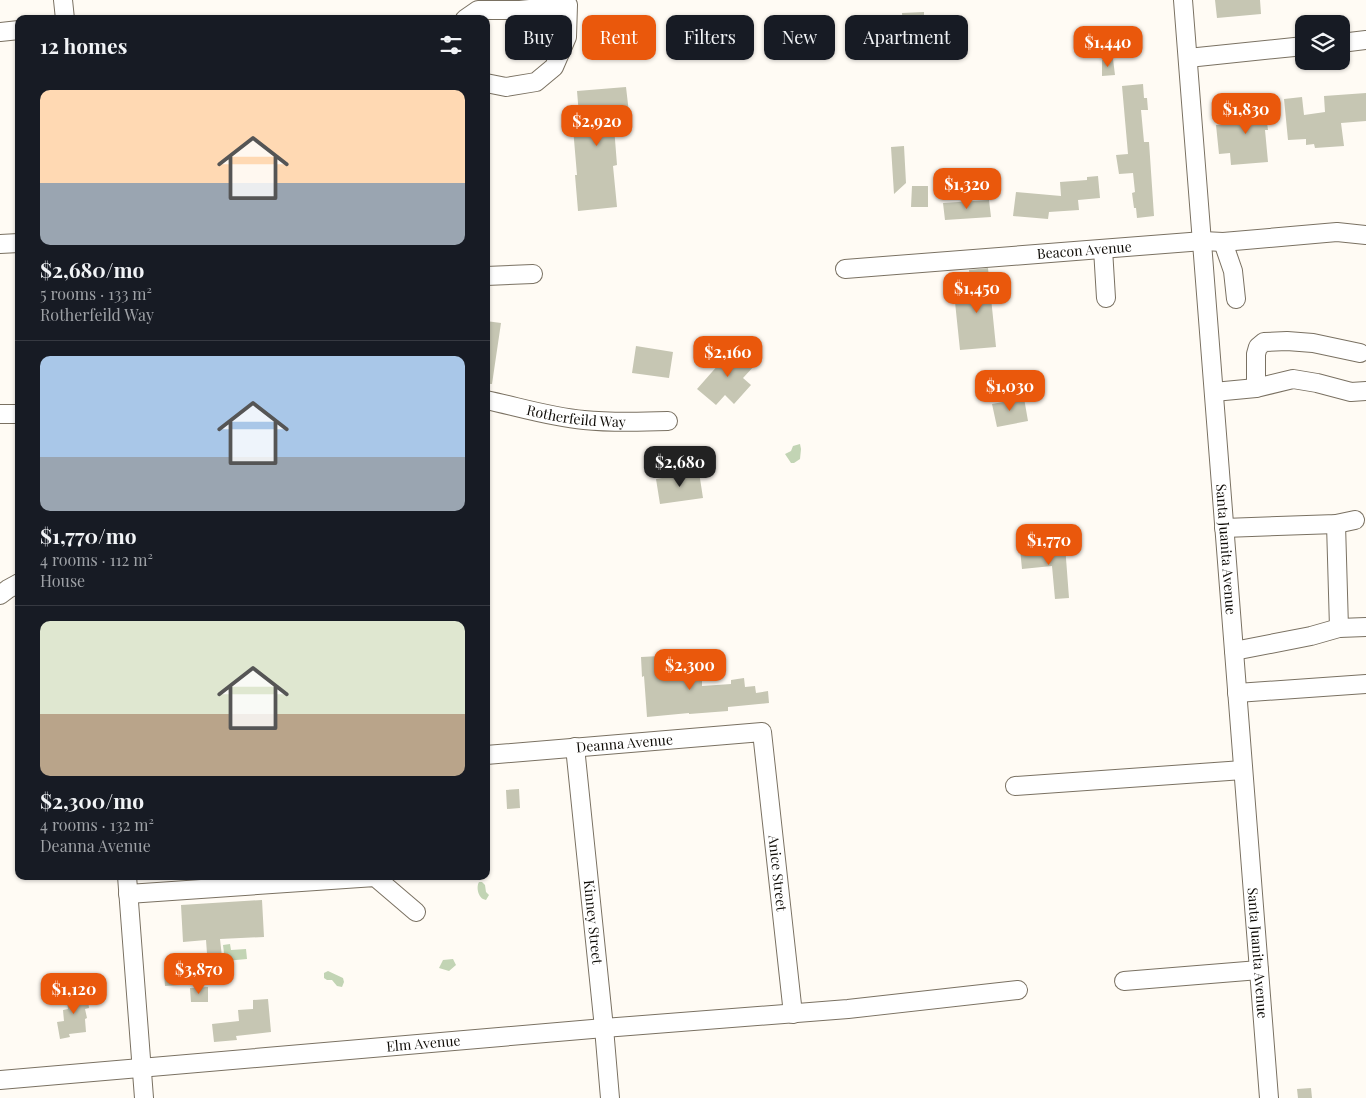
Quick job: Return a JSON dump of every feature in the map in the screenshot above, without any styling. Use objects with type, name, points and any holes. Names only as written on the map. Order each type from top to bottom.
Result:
[{"type":"street","points":[[63,0],[65,15]]},
{"type":"street","name":"Santa Juanita Avenue","points":[[1183,0],[1269,1098]]},
{"type":"street","points":[[471,14],[568,5],[566,37],[554,67],[536,82],[506,87],[499,81]]},
{"type":"street","points":[[538,15],[540,8]]},
{"type":"street","points":[[0,32],[15,30]]},
{"type":"street","points":[[1350,42],[1366,40]]},
{"type":"street","points":[[1188,58],[1295,47]]},
{"type":"street","name":"Beacon Avenue","points":[[845,269],[1103,248],[1203,241],[1223,242],[1337,232],[1366,235]]},
{"type":"street","points":[[1223,242],[1233,271],[1236,299]]},
{"type":"street","points":[[0,244],[15,243]]},
{"type":"street","points":[[1103,248],[1106,298]]},
{"type":"street","points":[[490,276],[533,274]]},
{"type":"street","points":[[1256,388],[1256,354],[1258,347],[1264,342],[1313,343],[1360,353]]},
{"type":"street","points":[[1214,392],[1256,388],[1293,379],[1351,392],[1366,392]]},
{"type":"street","name":"Rotherfeild Way","points":[[490,401],[543,414],[584,420],[668,421]]},
{"type":"street","points":[[0,414],[15,414]]},
{"type":"street","points":[[1224,528],[1336,524],[1355,520]]},
{"type":"street","points":[[1336,524],[1339,628]]},
{"type":"street","points":[[0,595],[15,585]]},
{"type":"street","points":[[1234,651],[1311,636],[1339,628],[1366,627]]},
{"type":"street","points":[[1237,693],[1366,684]]},
{"type":"street","name":"Deanna Avenue","points":[[490,755],[762,732]]},
{"type":"street","name":"Anice Street","points":[[762,732],[793,1014]]},
{"type":"street","name":"Kinney Street","points":[[575,747],[610,1098]]},
{"type":"street","points":[[1016,786],[1243,770]]},
{"type":"street","points":[[144,1098],[128,885],[282,880]]},
{"type":"street","points":[[379,880],[416,912]]},
{"type":"street","points":[[1124,981],[1259,970]]},
{"type":"street","name":"Elm Avenue","points":[[0,1080],[604,1028],[793,1014],[1018,990]]},
{"type":"shaded area","points":[[800,444],[800,459],[791,463],[785,454],[791,451],[793,446]]},
{"type":"shaded area","points":[[479,882],[485,885],[486,892],[489,895],[486,900],[481,898],[479,894]]},
{"type":"shaded area","points":[[230,944],[231,950],[246,949],[247,959],[225,961],[223,945]]},
{"type":"shaded area","points":[[453,959],[456,965],[449,971],[439,968],[443,960]]},
{"type":"shaded area","points":[[328,971],[343,978],[342,987],[337,986],[332,980],[324,978],[324,973]]},
{"type":"building","points":[[1215,0],[1260,0],[1261,14],[1217,18]]},
{"type":"building","points":[[924,12],[924,15],[902,15],[902,13]]},
{"type":"building","points":[[1113,59],[1115,75],[1102,76],[1102,60]]},
{"type":"building","points":[[1143,84],[1144,98],[1147,98],[1148,110],[1141,110],[1144,142],[1149,142],[1154,216],[1137,218],[1132,193],[1135,192],[1133,173],[1119,174],[1116,155],[1128,154],[1122,86]]},
{"type":"building","points":[[626,87],[629,113],[613,114],[617,165],[613,166],[617,207],[578,211],[573,128],[580,127],[577,91]]},
{"type":"building","points":[[1366,93],[1366,121],[1341,123],[1344,146],[1315,148],[1314,144],[1306,145],[1306,139],[1288,140],[1284,99],[1302,97],[1304,115],[1325,112],[1324,96]]},
{"type":"building","points":[[1263,94],[1268,130],[1265,130],[1268,162],[1231,165],[1230,153],[1219,154],[1216,125],[1230,124],[1230,121],[1248,119],[1245,95]]},
{"type":"building","points":[[904,146],[906,183],[894,194],[891,147]]},
{"type":"building","points":[[1098,176],[1100,198],[1078,200],[1079,210],[1049,212],[1048,219],[1013,216],[1016,192],[1061,196],[1060,182],[1087,180],[1087,177]]},
{"type":"building","points":[[912,186],[928,186],[928,207],[911,207]]},
{"type":"building","points":[[989,200],[991,217],[945,220],[943,203]]},
{"type":"building","points":[[988,268],[996,347],[960,350],[955,302],[972,301],[969,270]]},
{"type":"building","points":[[490,322],[501,323],[492,384],[490,384]]},
{"type":"building","points":[[636,346],[673,352],[669,378],[632,373]]},
{"type":"building","points":[[734,347],[755,365],[743,378],[751,385],[734,404],[725,395],[716,405],[697,389]]},
{"type":"building","points":[[1024,398],[1028,421],[997,427],[992,404]]},
{"type":"building","points":[[699,472],[703,498],[660,504],[656,479]]},
{"type":"building","points":[[1065,545],[1069,598],[1055,599],[1052,566],[1022,569],[1020,549]]},
{"type":"building","points":[[679,655],[680,680],[702,678],[702,686],[731,684],[731,680],[744,678],[745,687],[755,686],[756,693],[768,691],[769,703],[728,707],[728,711],[647,717],[641,657]]},
{"type":"building","points":[[519,789],[520,808],[507,809],[506,790]]},
{"type":"building","points":[[262,900],[264,937],[220,939],[223,966],[208,967],[206,940],[183,942],[181,905]]},
{"type":"building","points":[[195,972],[195,984],[165,986],[164,974]]},
{"type":"building","points":[[208,987],[208,1002],[191,1002],[190,988]]},
{"type":"building","points":[[87,990],[89,1008],[85,1009],[87,1018],[85,1019],[86,1032],[69,1034],[70,1037],[60,1039],[57,1022],[64,1021],[63,1010],[68,1009],[66,993]]},
{"type":"building","points":[[268,999],[271,1032],[236,1036],[237,1040],[214,1042],[212,1024],[239,1021],[238,1010],[253,1009],[253,1000]]},
{"type":"building","points":[[1311,1088],[1312,1098],[1298,1098],[1297,1089]]}]
